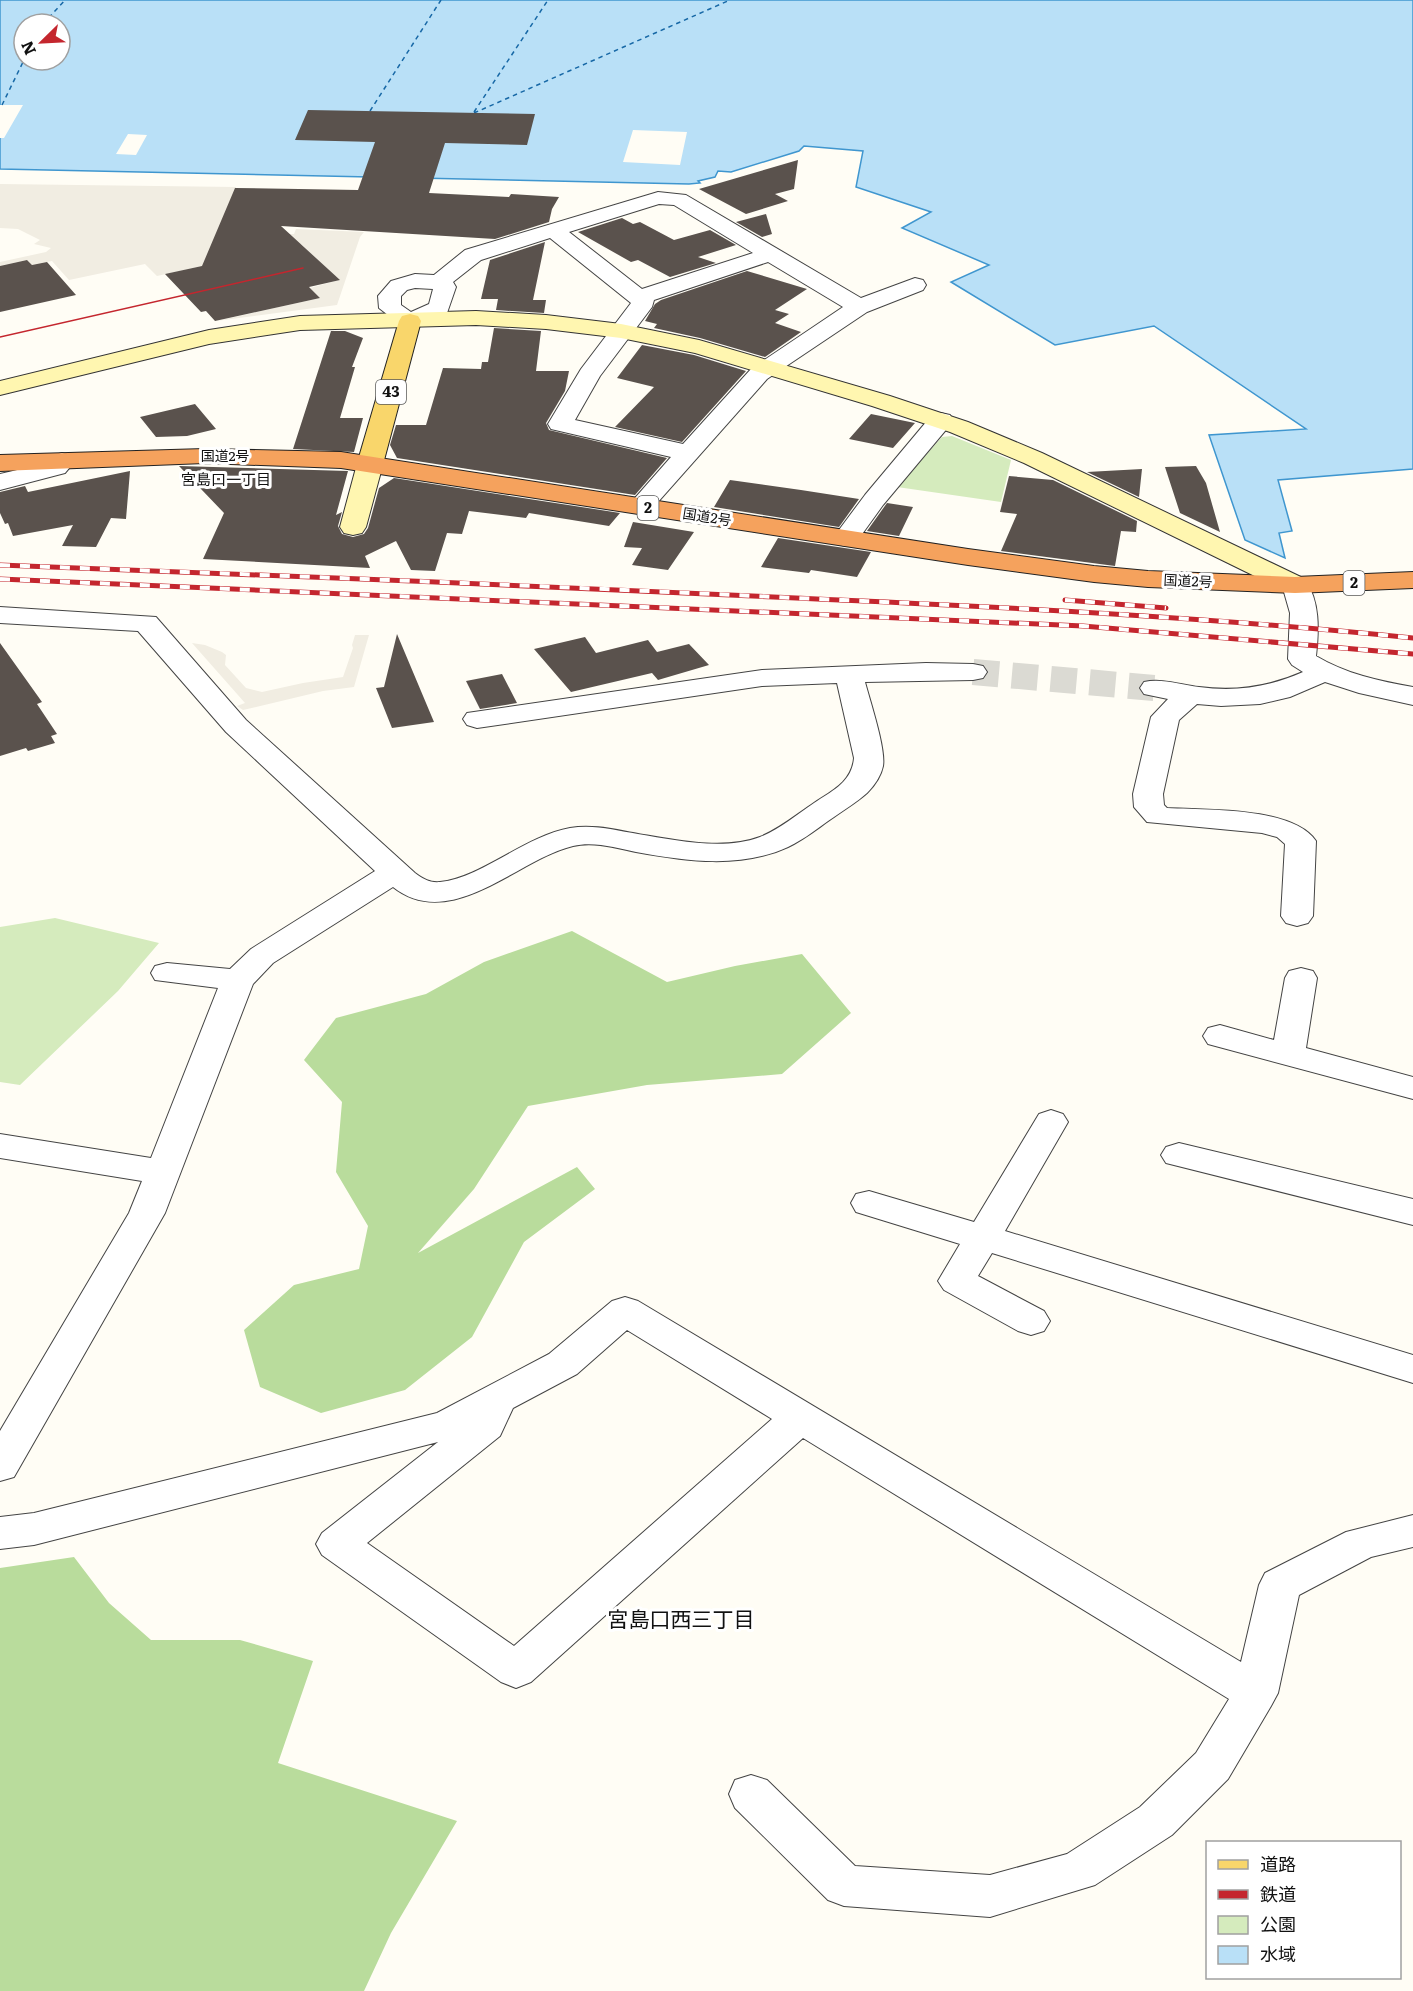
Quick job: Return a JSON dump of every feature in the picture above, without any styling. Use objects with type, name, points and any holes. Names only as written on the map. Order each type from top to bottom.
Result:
[{"type":"highway","name":"国道2号","points":[[0,463],[228,456],[341,460],[1030,566],[1120,577],[1295,585],[1413,580]]},
{"type":"main road","name":"43","points":[[370,464],[410,321]]},
{"type":"street","points":[[410,321],[390,308],[391,291],[403,282],[439,282],[473,255],[658,198],[679,199],[859,307]]},
{"type":"street","points":[[553,230],[644,302],[589,374],[560,424],[688,453]]},
{"type":"street","points":[[639,298],[770,254]]},
{"type":"street","points":[[410,321],[439,308],[445,287],[439,282]]},
{"type":"street","points":[[641,506],[759,374],[859,307],[915,285]]},
{"type":"street","points":[[0,388],[254,329],[348,320],[513,319],[621,331],[671,340],[941,420],[1033,458],[1295,585],[1304,604],[1306,627],[1302,659],[1323,673],[1368,688],[1413,696]]},
{"type":"street","points":[[846,538],[874,500],[941,420]]},
{"type":"street","points":[[0,482],[56,468],[62,460]]},
{"type":"street","points":[[353,527],[370,464]]},
{"type":"street","points":[[0,615],[146,623],[236,726],[406,883],[422,890],[442,892],[462,886],[569,837],[595,836],[722,853],[747,850],[770,843],[789,833],[854,788],[864,779],[869,769],[869,759],[849,673]]},
{"type":"street","points":[[477,719],[762,678],[849,673],[974,672]]},
{"type":"street","points":[[1154,688],[1190,695],[1230,698],[1266,695],[1296,687],[1323,673]]},
{"type":"street","points":[[1190,695],[1165,717],[1148,795],[1149,807],[1158,816],[1265,824],[1288,831],[1301,842],[1297,916]]},
{"type":"street","points":[[0,1466],[147,1213],[238,980],[262,956],[395,872]]},
{"type":"street","points":[[167,973],[238,980]]},
{"type":"street","points":[[1288,1054],[1300,978]]},
{"type":"street","points":[[1220,1036],[1413,1088]]},
{"type":"street","points":[[1031,1321],[957,1281],[1051,1122]]},
{"type":"street","points":[[0,1146],[163,1172]]},
{"type":"street","points":[[1179,1155],[1413,1212]]},
{"type":"street","points":[[869,1203],[1413,1369]]},
{"type":"street","points":[[0,1533],[34,1530],[448,1425],[563,1364],[626,1311],[1256,1693]]},
{"type":"street","points":[[497,1399],[486,1426],[338,1544],[516,1670],[799,1418]]},
{"type":"street","points":[[751,1794],[844,1886],[990,1896],[1079,1871],[1156,1821],[1212,1766],[1256,1693],[1280,1585],[1360,1543],[1413,1530]]},
{"type":"green space","points":[[952,436],[1011,460],[1001,502],[897,487],[942,437]]},
{"type":"green space","points":[[55,918],[159,943],[118,991],[20,1085],[0,1082],[0,927]]},
{"type":"green space","points":[[572,931],[667,982],[735,966],[802,954],[851,1013],[782,1074],[647,1085],[528,1106],[474,1189],[418,1253],[577,1167],[595,1189],[524,1242],[472,1337],[405,1390],[321,1413],[260,1387],[244,1330],[294,1285],[359,1269],[368,1226],[336,1172],[342,1102],[304,1060],[336,1018],[426,994],[484,962]]},
{"type":"green space","points":[[74,1557],[109,1603],[151,1640],[240,1640],[313,1661],[278,1763],[457,1821],[391,1933],[364,1991],[0,1991],[0,1568]]},
{"type":"shaded area","points":[[0,184],[236,187],[218,233],[294,234],[296,229],[364,232],[360,237],[337,305],[216,321],[320,298],[310,288],[339,280],[301,244],[157,276],[145,264],[69,280],[52,261],[32,265],[27,260],[0,266],[0,262],[46,252],[51,248],[34,244],[40,240],[18,229],[0,228]]},
{"type":"shaded area","points":[[355,635],[369,635],[354,687],[323,691],[243,710],[237,706],[245,703],[192,643],[205,645],[222,652],[226,655],[225,665],[246,688],[262,692],[343,677]]},
{"type":"water","points":[[0,0],[1413,0],[1413,469],[1278,480],[1292,531],[1279,533],[1285,558],[1245,540],[1209,435],[1306,429],[1154,326],[1055,345],[951,282],[989,265],[902,228],[931,212],[856,187],[863,151],[804,146],[799,151],[731,172],[718,171],[715,177],[698,181],[700,183],[0,169]]},
{"type":"pier","points":[[0,105],[23,105],[4,138],[0,138]]},
{"type":"pier","points":[[633,130],[687,132],[680,165],[623,162]]},
{"type":"pier","points":[[128,134],[147,135],[136,155],[116,154]]},
{"type":"building","points":[[308,110],[535,114],[527,145],[445,143],[429,193],[559,197],[552,209],[549,222],[495,239],[281,226],[340,280],[309,287],[320,298],[215,321],[206,311],[201,312],[165,274],[202,266],[235,188],[358,190],[375,142],[295,140]]},
{"type":"building","points":[[798,160],[794,189],[775,194],[788,201],[746,214],[699,189]]},
{"type":"building","points":[[766,214],[772,234],[762,237],[736,222]]},
{"type":"building","points":[[622,218],[633,224],[640,222],[674,240],[710,230],[736,245],[698,257],[716,263],[670,277],[638,260],[631,262],[578,232]]},
{"type":"building","points":[[545,242],[533,300],[546,300],[544,313],[496,310],[498,299],[481,299],[490,260]]},
{"type":"building","points":[[27,260],[32,265],[47,262],[76,295],[0,312],[0,266]]},
{"type":"building","points":[[747,271],[807,289],[775,310],[789,314],[775,323],[801,332],[765,357],[700,338],[654,328],[657,324],[645,321],[655,304],[661,300]]},
{"type":"building","points":[[494,328],[541,331],[536,371],[569,371],[565,391],[546,423],[549,430],[667,458],[635,495],[397,458],[390,445],[396,425],[426,425],[443,368],[481,369],[482,362],[488,362]]},
{"type":"building","points":[[331,331],[345,331],[363,338],[352,367],[355,367],[340,418],[363,418],[354,452],[293,449]]},
{"type":"building","points":[[642,345],[694,355],[746,371],[682,442],[615,427],[654,387],[617,378]]},
{"type":"building","points":[[195,404],[216,429],[187,436],[156,437],[140,417]]},
{"type":"building","points":[[871,414],[915,423],[893,448],[849,439]]},
{"type":"building","points":[[179,466],[348,471],[336,515],[342,512],[338,526],[342,534],[353,537],[364,534],[368,528],[379,488],[394,478],[620,513],[609,526],[529,513],[526,518],[469,511],[462,534],[447,533],[435,571],[411,570],[396,541],[365,556],[370,568],[203,559],[224,513]]},
{"type":"building","points":[[1196,466],[1206,483],[1220,532],[1180,513],[1165,467]]},
{"type":"building","points":[[1142,469],[1139,497],[1087,472]]},
{"type":"building","points":[[130,471],[126,519],[111,518],[96,547],[62,546],[73,525],[13,536],[8,523],[5,524],[0,513],[0,492],[25,486],[28,492]]},
{"type":"building","points":[[1009,476],[1053,480],[1137,521],[1136,532],[1121,531],[1115,566],[1001,551],[1017,514],[1000,512]]},
{"type":"building","points":[[730,480],[859,499],[839,527],[714,507]]},
{"type":"building","points":[[887,503],[913,507],[899,536],[867,531]]},
{"type":"building","points":[[633,522],[694,532],[668,570],[632,565],[642,548],[624,547]]},
{"type":"building","points":[[778,538],[871,552],[857,577],[811,570],[809,573],[761,567]]},
{"type":"building","points":[[397,634],[434,722],[392,728],[376,688],[384,687]]},
{"type":"building","points":[[585,637],[596,653],[648,640],[657,652],[689,644],[709,665],[658,680],[652,673],[571,692],[534,649]]},
{"type":"building","points":[[0,643],[42,702],[37,704],[57,734],[51,736],[55,743],[28,751],[26,748],[0,756]]},
{"type":"building","points":[[502,674],[517,703],[480,709],[466,681]]},
{"type":"ferry route","points":[[54,12],[65,0]]},
{"type":"ferry route","points":[[370,111],[441,0]]},
{"type":"ferry route","points":[[474,112],[548,0]]},
{"type":"ferry route","points":[[474,113],[730,0]]},
{"type":"ferry route","points":[[2,105],[18,72]]},
{"type":"tunnel","points":[[973,672],[1154,688]]},
{"type":"tram line","points":[[0,337],[303,268]]},
{"type":"railway","points":[[0,565],[498,584],[1028,609],[1182,618],[1413,638]]},
{"type":"railway","points":[[0,579],[1083,626],[1413,654]]},
{"type":"railway","points":[[1065,600],[1166,608]]},
{"type":"district","name":"宮島口一丁目","points":[[226,480]]},
{"type":"district","name":"宮島口西三丁目","points":[[681,1620]]}]
